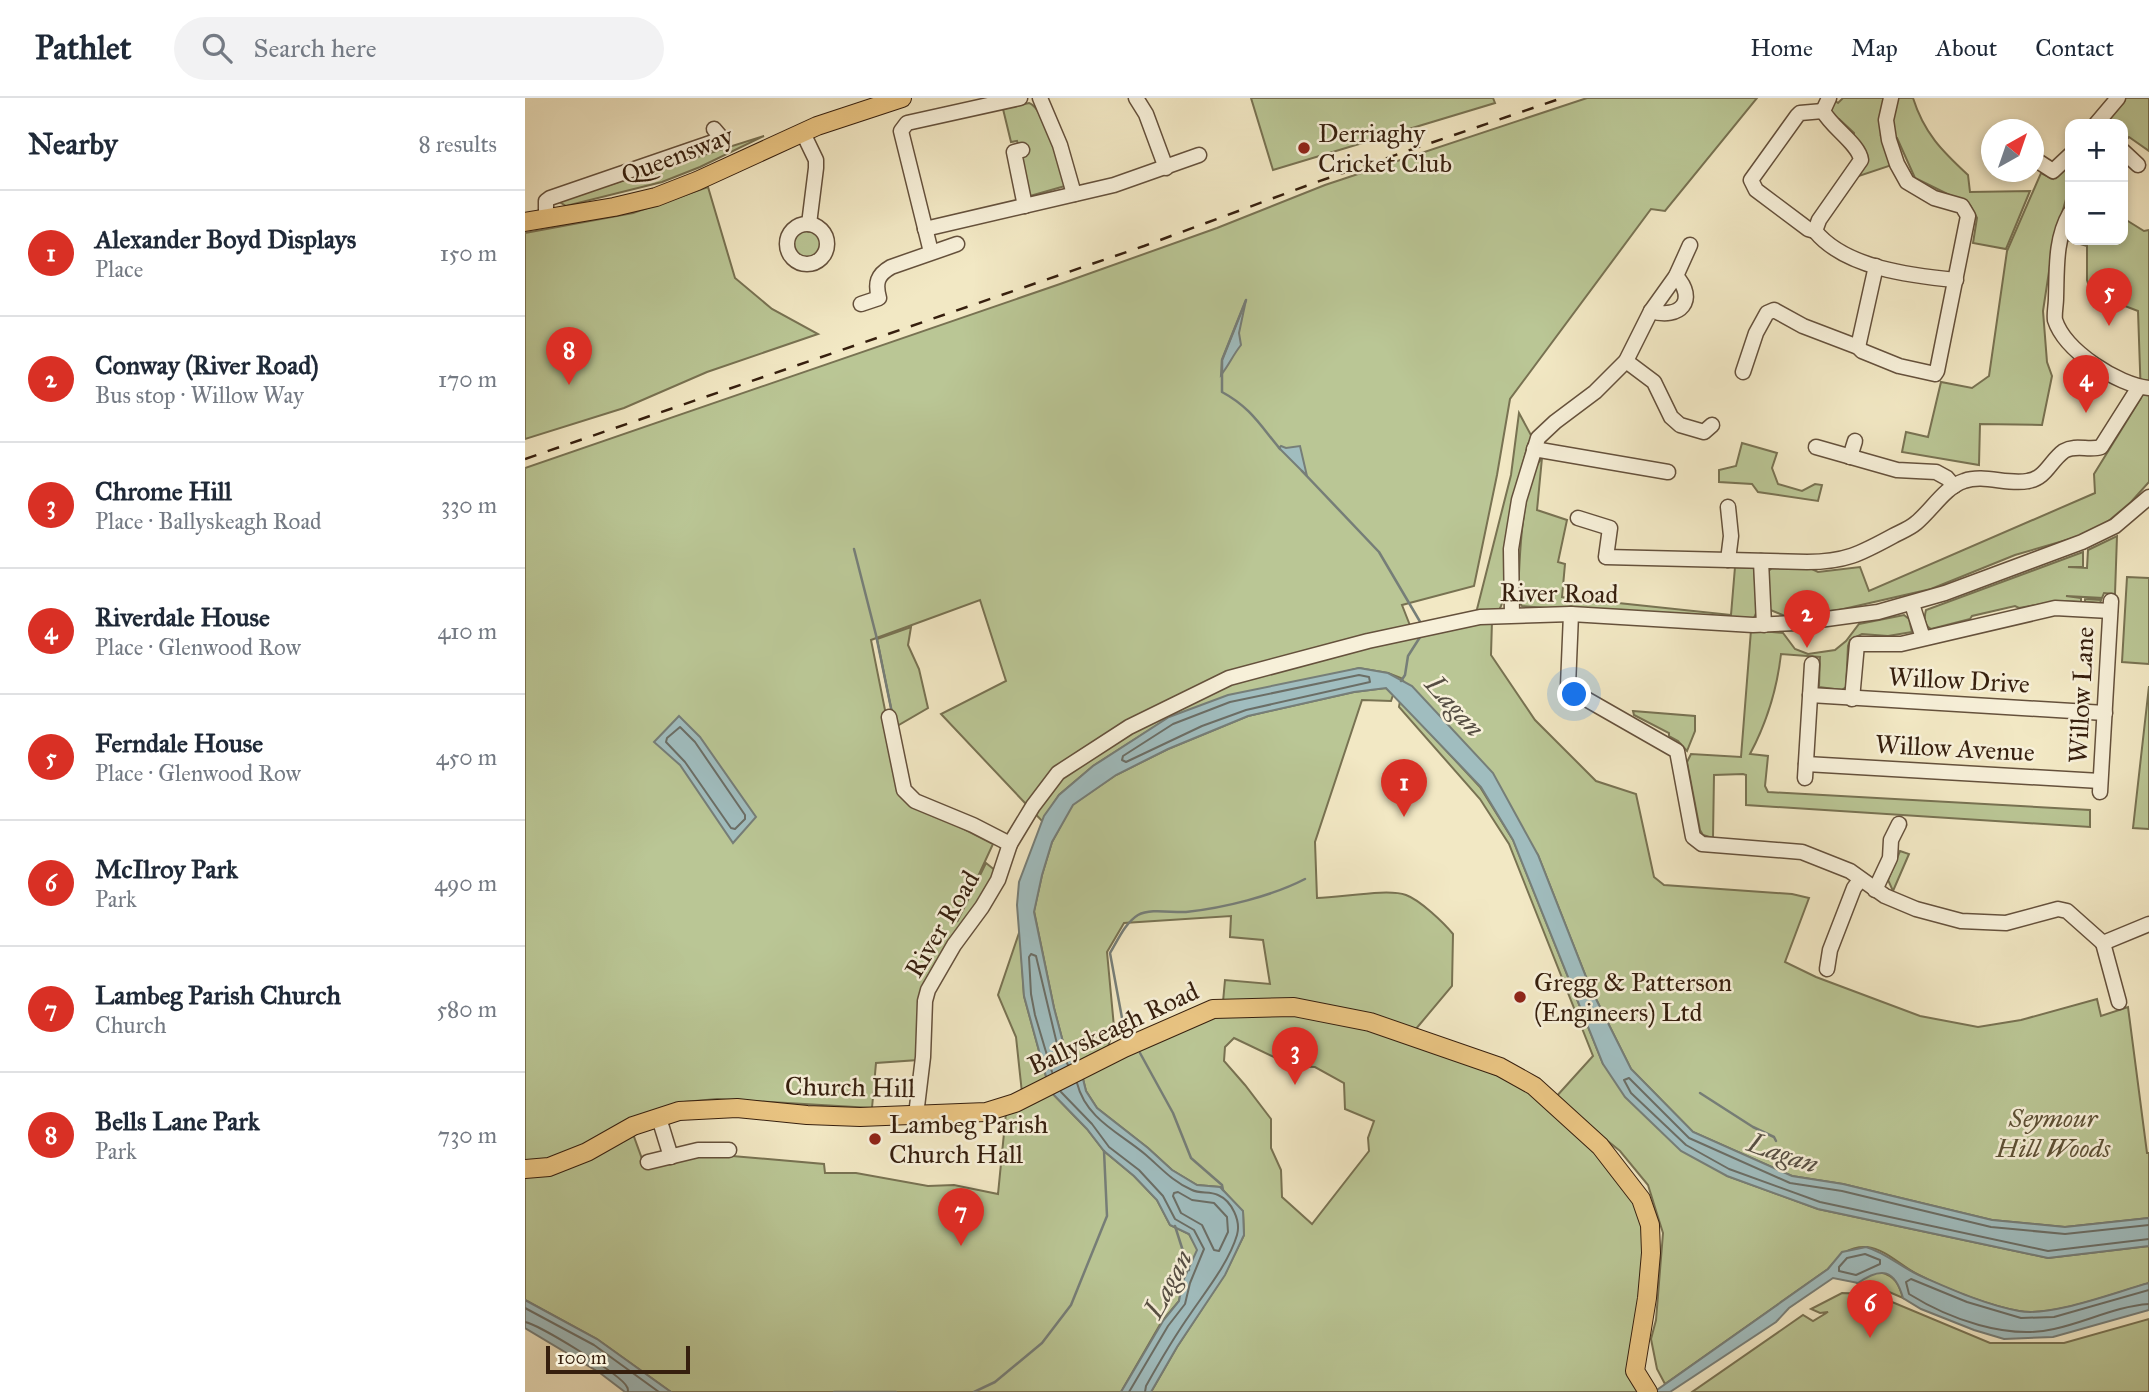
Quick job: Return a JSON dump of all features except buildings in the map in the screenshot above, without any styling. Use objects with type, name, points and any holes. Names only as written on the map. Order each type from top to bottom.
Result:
[{"type":"main road","name":"Queensway","points":[[525,222],[656,197],[803,132],[900,98]]},
{"type":"main road","name":"Ballyskeagh Road","points":[[1017,1102],[1124,1048],[1213,1009],[1293,1007],[1370,1022],[1419,1037],[1500,1068],[1534,1086],[1601,1146],[1641,1199],[1650,1225],[1651,1253],[1635,1371],[1645,1387]]},
{"type":"main road","name":"Church Hill","points":[[525,1170],[549,1167],[587,1152],[633,1126],[679,1111],[737,1108],[807,1115],[972,1114],[1017,1102]]},
{"type":"street","points":[[931,252],[901,131],[907,124],[1020,98]]},
{"type":"street","points":[[1040,98],[1060,145],[1074,194]]},
{"type":"street","points":[[1136,98],[1146,114],[1166,168]]},
{"type":"street","points":[[1743,375],[1756,333],[1767,313],[1774,310],[1803,326],[1899,366],[1935,373],[1937,371],[1968,216],[1962,206],[1934,198],[1907,182],[1897,164],[1889,140],[1886,120],[1891,98]]},
{"type":"street","points":[[2100,119],[2118,98]]},
{"type":"street","points":[[1815,231],[1819,220],[1861,160],[1857,149],[1829,122],[1826,105],[1797,116],[1751,180],[1756,190],[1808,229],[1815,231],[1822,240],[1844,253],[1913,276],[1956,280]]},
{"type":"street","name":"Queensway","points":[[546,219],[546,201],[550,198],[713,142],[720,136],[714,129]]},
{"type":"street","points":[[803,132],[816,168],[809,224]]},
{"type":"street","points":[[1022,150],[1014,152],[1025,205]]},
{"type":"street","points":[[925,229],[1114,185],[1199,155]]},
{"type":"street","points":[[2128,156],[2138,165]]},
{"type":"street","points":[[2044,165],[2053,171],[2065,160]]},
{"type":"street","points":[[1578,518],[1610,528],[1606,557],[1824,562],[1856,556],[1915,524],[1954,486],[1963,481],[1975,479],[2008,483],[2036,480],[2048,471],[2064,452],[2074,447],[2101,447],[2144,388],[2110,373],[2077,352],[2055,319],[2058,247],[2065,222]]},
{"type":"street","points":[[861,304],[879,298],[877,280],[881,273],[957,243]]},
{"type":"street","points":[[1512,615],[1511,549],[1519,499],[1538,438],[1595,392],[1626,361],[1651,311],[1675,276],[1691,245]]},
{"type":"street","points":[[1858,347],[1877,266]]},
{"type":"street","points":[[1651,311],[1665,315],[1675,313],[1684,304],[1687,298],[1685,286],[1675,276]]},
{"type":"street","points":[[1626,361],[1654,383],[1671,417],[1680,425],[1705,432],[1712,425]]},
{"type":"street","points":[[1850,457],[1855,441]]},
{"type":"street","points":[[1816,447],[1897,470],[1936,472],[1954,486]]},
{"type":"street","points":[[1534,449],[1668,472]]},
{"type":"street","name":"River Road","points":[[916,1115],[928,990],[954,945],[998,880],[1010,844],[1033,806],[1058,773],[1129,727],[1229,678],[1423,628],[1481,617],[1571,614],[1764,625],[1854,616],[1912,604],[2083,542],[2115,526],[2149,497]]},
{"type":"street","points":[[1728,507],[1731,536],[1728,560]]},
{"type":"street","points":[[1761,561],[1764,625]]},
{"type":"street","points":[[1852,699],[1857,644],[1901,644],[1923,638],[1912,604]]},
{"type":"street","name":"Willow Lane","points":[[1923,638],[2055,608],[2111,606],[2100,787]]},
{"type":"street","points":[[1571,614],[1568,686],[1572,691],[1677,751],[1693,837],[1702,844],[1802,852],[1850,871],[1885,896],[1916,909],[1961,921],[2006,923],[2058,909],[2067,911],[2093,937],[2103,943],[2119,1002]]},
{"type":"street","points":[[1810,695],[1812,664]]},
{"type":"street","name":"Willow Drive","points":[[1810,695],[2105,713]]},
{"type":"street","name":"Willow Avenue","points":[[1810,695],[1805,771],[2100,787]]},
{"type":"street","points":[[889,718],[904,790],[915,801],[1010,844]]},
{"type":"street","points":[[1875,890],[1889,858],[1891,839],[1899,824]]},
{"type":"street","points":[[1827,969],[1830,950],[1854,888],[1860,880]]},
{"type":"street","points":[[2103,943],[2149,925]]},
{"type":"street","points":[[659,1118],[671,1157]]},
{"type":"street","points":[[648,1163],[698,1150],[729,1150]]},
{"type":"green space","name":"Derriaghy Cricket Club","points":[[1251,98],[1493,98],[1495,103],[1273,170]]},
{"type":"green space","name":"Seymour Hill Woods","points":[[1587,98],[1757,98],[1665,211],[1651,209],[1510,399],[1474,586],[1402,605],[1411,628],[1474,621],[1511,475],[1519,413],[1532,437],[1513,503],[1507,581],[1504,597],[1492,621],[1491,655],[1535,720],[1596,781],[1636,794],[1654,877],[1664,885],[1792,894],[1809,898],[1785,962],[1816,977],[1920,1016],[1978,1027],[2021,1020],[2097,999],[2101,1016],[2128,1007],[2149,1153],[2149,1218],[2065,1227],[1992,1220],[1843,1184],[1792,1176],[1693,1132],[1631,1069],[1590,987],[1538,855],[1401,678],[1388,673],[1359,668],[1170,717],[1093,766],[1059,795],[1042,821],[941,714],[1006,681],[980,600],[871,640],[901,790],[913,803],[993,844],[957,922],[986,863],[996,871],[979,902],[938,959],[922,990],[918,1014],[918,1060],[876,1063],[872,1108],[717,1099],[684,1102],[626,1125],[633,1134],[645,1167],[709,1154],[824,1164],[825,1173],[856,1173],[928,1186],[954,1185],[998,1194],[1006,1113],[1050,1091],[1104,1151],[1157,1200],[1170,1225],[1189,1234],[1198,1250],[1183,1281],[1179,1301],[1162,1321],[1121,1392],[671,1392],[597,1339],[525,1300],[525,468],[1060,284],[1217,228],[1325,185]]},
{"type":"green space","points":[[1843,98],[1913,98],[1935,141],[1968,175],[1970,192],[2030,191],[2006,249],[1973,243],[1977,218],[1970,205],[1915,178],[1897,138],[1881,136],[1892,165],[1859,176],[1855,174],[1854,133],[1839,119],[1832,118],[1828,104],[1833,99],[1838,103]]},
{"type":"green space","points":[[2124,98],[2149,98],[2149,151],[2128,138],[2128,119],[2105,119]]},
{"type":"green space","points":[[1029,103],[1035,107],[1046,127],[1065,186],[1030,196],[1018,144],[1017,141],[1011,142],[1003,109]]},
{"type":"green space","points":[[764,136],[662,182],[566,206],[558,201]]},
{"type":"green space","points":[[2065,165],[2065,203],[2053,245],[2043,311],[2047,362],[2052,376],[2042,425],[1980,424],[1979,465],[1902,452],[1906,432],[1928,437],[1941,382],[1972,388],[1989,376],[2007,251],[2037,182],[2044,182],[2044,174],[2053,179]]},
{"type":"green space","points":[[708,187],[735,278],[772,309],[818,334],[707,372],[624,408],[525,439],[525,233],[633,213]]},
{"type":"green space","points":[[2128,221],[2144,231],[2149,230],[2149,482],[2105,524],[2077,537],[2015,555],[1931,589],[1839,610],[1785,616],[1768,609],[1765,574],[1772,568],[1812,569],[1818,572],[1860,567],[1869,591],[2095,493],[2094,474],[2141,398],[2138,311],[2091,293],[2087,280],[2087,246],[2084,245],[2128,245]]},
{"type":"green space","points":[[807,227],[818,231],[822,242],[818,253],[807,257],[796,253],[792,242],[796,231]]},
{"type":"green space","points":[[1742,443],[1777,453],[1772,468],[1778,484],[1802,491],[1815,484],[1822,485],[1818,501],[1758,492],[1752,484],[1719,482],[1719,470],[1736,466]]},
{"type":"green space","points":[[1542,458],[1537,510],[1567,520],[1558,562],[1565,564],[1562,597],[1731,615],[1735,567],[1754,568],[1757,611],[1754,618],[1746,623],[1522,606],[1518,600],[1525,504],[1535,469]]},
{"type":"green space","points":[[2117,536],[2115,594],[2104,593],[2102,598],[2066,596],[2081,598],[2081,602],[2058,601],[2019,608],[2015,606],[1931,629],[1926,624],[1926,610],[2083,552],[2083,567],[2068,567],[2087,568],[2088,550]]},
{"type":"green space","points":[[2127,577],[2149,578],[2149,664],[2122,662]]},
{"type":"green space","points":[[2102,598],[2100,603],[2085,602],[2085,599]]},
{"type":"green space","points":[[1904,615],[1909,619],[1912,632],[1888,636],[1862,634],[1850,640],[1846,687],[1842,690],[1819,687],[1820,657],[1781,654],[1770,705],[1750,754],[1768,756],[1765,786],[1768,792],[2090,810],[2090,827],[1746,805],[1746,775],[1743,774],[1714,775],[1713,838],[1703,835],[1687,762],[1691,754],[1741,757],[1751,630],[1783,633],[1795,649],[1808,654],[1835,650],[1859,624]]},
{"type":"green space","points":[[911,627],[908,645],[919,669],[928,708],[897,726],[877,639]]},
{"type":"green space","points":[[2149,686],[2149,829],[2133,828]]},
{"type":"green space","points":[[1386,688],[1393,695],[1391,701],[1362,700],[1315,842],[1317,898],[1398,893],[1418,902],[1453,934],[1452,986],[1415,1030],[1370,1017],[1293,1001],[1223,1002],[1225,980],[1270,984],[1263,940],[1230,937],[1231,916],[1124,923],[1107,952],[1114,1027],[1108,1047],[1101,1051],[1107,1062],[1214,1013],[1295,1011],[1407,1038],[1532,1090],[1614,1169],[1637,1200],[1645,1226],[1646,1288],[1629,1374],[1639,1392],[1151,1392],[1225,1274],[1244,1235],[1243,1212],[1220,1187],[1197,1185],[1172,1170],[1097,1108],[1086,1091],[1082,1075],[1063,1042],[1034,911],[1042,875],[1052,842],[1072,805],[1116,775],[1168,749],[1248,716],[1354,692]],"holes":[[[1234,1038],[1293,1066],[1315,1067],[1344,1083],[1345,1109],[1374,1121],[1368,1138],[1369,1151],[1312,1224],[1282,1197],[1281,1170],[1271,1148],[1271,1119],[1224,1061],[1225,1047]]]},
{"type":"green space","points":[[1400,701],[1480,787],[1513,840],[1603,1064],[1727,1176],[1818,1209],[2048,1258],[2149,1246],[2149,1283],[2049,1311],[2019,1311],[1942,1286],[1874,1248],[1854,1248],[1665,1384],[1657,1369],[1651,1339],[1656,1320],[1663,1233],[1648,1185],[1620,1151],[1555,1098],[1593,1056],[1509,844],[1480,799],[1399,707]]},
{"type":"green space","points":[[1633,711],[1695,716],[1695,731],[1687,751],[1669,736],[1669,733],[1634,715]]},
{"type":"green space","points":[[1900,851],[1909,854],[1893,891],[1888,880]]},
{"type":"green space","points":[[1020,930],[1024,996],[1047,1080],[1022,1093],[1016,1037],[998,995]]},
{"type":"green space","points":[[1880,1272],[1896,1281],[1903,1298],[1873,1285],[1858,1283],[1868,1275]]},
{"type":"green space","points":[[1842,1293],[1873,1294],[1990,1343],[2064,1343],[2149,1319],[2149,1392],[1692,1392],[1803,1315],[1813,1321],[1828,1312],[1820,1313],[1811,1309]]},
{"type":"water","points":[[1246,300],[1239,333],[1241,345],[1221,375],[1222,360]]},
{"type":"water","points":[[1300,446],[1307,476],[1279,448]]},
{"type":"water","points":[[1359,668],[1388,673],[1412,686],[1493,773],[1538,855],[1590,987],[1631,1069],[1693,1132],[1792,1176],[1843,1184],[1992,1220],[2065,1227],[2149,1218],[2149,1246],[2048,1258],[1818,1209],[1727,1176],[1681,1151],[1625,1097],[1603,1064],[1513,840],[1481,787],[1386,688],[1354,692],[1248,716],[1168,749],[1116,775],[1073,805],[1052,842],[1034,912],[1063,1042],[1082,1075],[1086,1091],[1097,1108],[1172,1170],[1197,1185],[1220,1187],[1243,1211],[1244,1235],[1225,1275],[1151,1392],[1121,1392],[1163,1321],[1179,1301],[1183,1281],[1197,1250],[1189,1234],[1170,1225],[1157,1200],[1104,1151],[1050,1091],[1024,996],[1017,905],[1019,882],[1044,816],[1059,795],[1093,766],[1169,717],[1228,695]]},
{"type":"water","points":[[679,716],[700,737],[756,817],[733,843],[680,765],[654,742]]},
{"type":"water","points":[[1866,1247],[1923,1277],[1970,1297],[2019,1311],[2033,1312],[2066,1307],[2149,1283],[2149,1310],[2053,1337],[2004,1339],[1921,1309],[1903,1298],[1892,1276],[1874,1274],[1858,1283],[1833,1278],[1789,1308],[1776,1322],[1670,1392],[1654,1392],[1828,1269],[1842,1252]]},
{"type":"water","points":[[525,1300],[597,1339],[671,1392],[625,1392],[600,1373],[525,1328]]},
{"type":"waterway","points":[[1246,300],[1222,360],[1222,392],[1247,410],[1280,449]]},
{"type":"waterway","points":[[1302,471],[1379,552],[1422,625]]},
{"type":"waterway","points":[[854,549],[892,713]]},
{"type":"waterway","points":[[1401,681],[1405,675],[1408,656],[1422,634]]},
{"type":"waterway","points":[[1131,1036],[1122,1018],[1110,953],[1133,918],[1149,912],[1186,912],[1216,908],[1263,896],[1305,879]]},
{"type":"waterway","points":[[1140,1053],[1173,1113],[1191,1158],[1222,1185],[1223,1190]]},
{"type":"waterway","name":"Lagan","points":[[1700,1093],[1753,1127],[1774,1137],[1776,1141]]},
{"type":"waterway","points":[[974,1392],[995,1382],[1042,1343],[1071,1305],[1107,1216],[1104,1151]]},
{"type":"waterway","name":"Lagan","points":[[1175,1226],[1189,1270]]},
{"type":"waterway","points":[[834,1392],[896,1392]]},
{"type":"railway","points":[[525,459],[1144,246],[1314,183],[1562,98]]},
{"type":"place","name":"Derriaghy Cricket Club","points":[[1304,148]]},
{"type":"place","name":"Ferndale House","points":[[2109,326]]},
{"type":"place","name":"Bells Lane Park","points":[[569,385]]},
{"type":"place","name":"Riverdale House","points":[[2086,413]]},
{"type":"place","name":"Conway (River Road)","points":[[1807,648]]},
{"type":"place","name":"Alexander Boyd Displays","points":[[1404,817]]},
{"type":"place","name":"Gregg & Patterson (Engineers) Ltd","points":[[1520,997]]},
{"type":"place","name":"Chrome Hill","points":[[1295,1085]]},
{"type":"place","name":"Lambeg Parish Church Hall","points":[[875,1139]]},
{"type":"place","name":"Lambeg Parish Church","points":[[961,1246]]},
{"type":"place","name":"McIlroy Park","points":[[1870,1338]]}]
